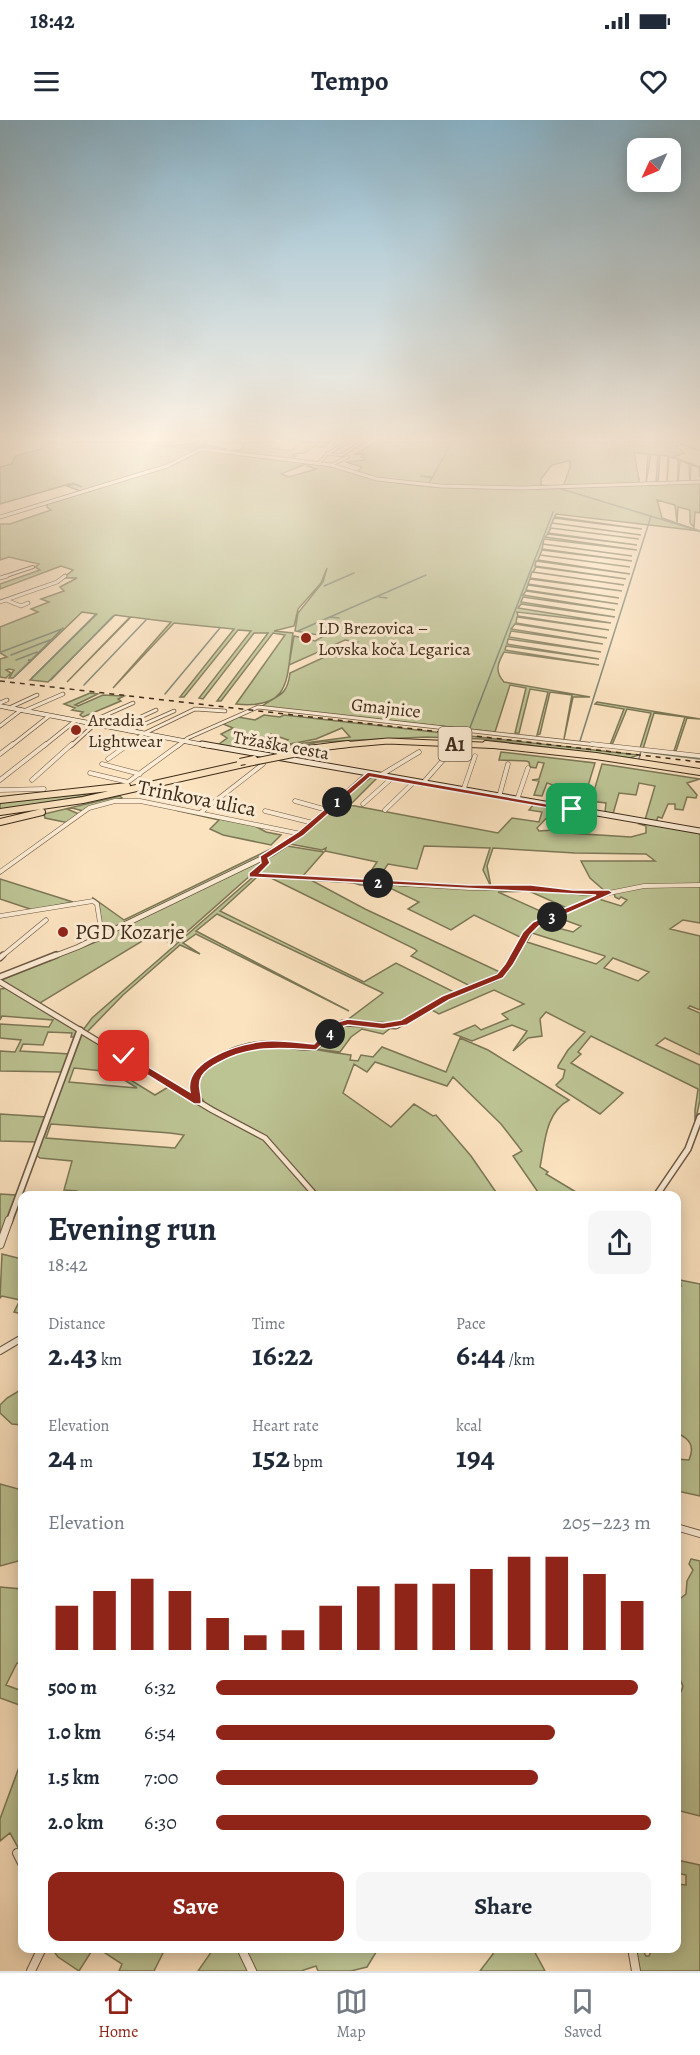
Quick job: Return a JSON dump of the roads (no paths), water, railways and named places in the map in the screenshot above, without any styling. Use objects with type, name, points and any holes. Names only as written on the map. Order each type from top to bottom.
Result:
[{"type":"highway","name":"A1","points":[[0,798],[51,795],[132,785],[284,753],[368,742],[451,741],[563,752],[700,774]]},
{"type":"highway","name":"A1","points":[[0,812],[53,806],[293,754],[377,744],[451,744],[543,753],[700,774]]},
{"type":"highway","points":[[0,822],[137,789]]},
{"type":"main road","name":"Tržaška cesta","points":[[0,704],[49,716],[246,753],[700,831]]},
{"type":"street","points":[[0,578],[33,567]]},
{"type":"street","points":[[0,602],[57,582],[64,576]]},
{"type":"street","points":[[6,600],[21,606],[28,603]]},
{"type":"street","points":[[0,726],[23,710],[63,694]]},
{"type":"street","points":[[9,708],[37,695]]},
{"type":"street","name":"Tržaška cesta","points":[[0,704],[7,700]]},
{"type":"street","points":[[88,723],[133,703]]},
{"type":"street","name":"Gmajnice","points":[[140,774],[184,741],[258,707],[700,756]]},
{"type":"street","name":"Tržaška cesta","points":[[143,734],[199,708],[225,711]]},
{"type":"street","points":[[106,727],[122,720],[132,721],[156,710]]},
{"type":"street","points":[[129,731],[174,711]]},
{"type":"street","points":[[0,754],[49,716]]},
{"type":"street","points":[[0,780],[75,721]]},
{"type":"street","points":[[32,780],[95,724]]},
{"type":"street","points":[[108,759],[143,734]]},
{"type":"street","points":[[422,784],[451,751]]},
{"type":"street","points":[[378,776],[419,752]]},
{"type":"street","points":[[200,813],[262,764],[243,758],[246,753]]},
{"type":"street","points":[[463,791],[475,756]]},
{"type":"street","points":[[102,764],[140,774]]},
{"type":"street","points":[[499,797],[508,764]]},
{"type":"street","points":[[516,800],[528,768]]},
{"type":"street","points":[[90,773],[122,782],[128,782],[140,774]]},
{"type":"street","points":[[0,977],[102,936],[263,858],[301,834],[368,774]]},
{"type":"street","points":[[363,804],[392,778]]},
{"type":"street","points":[[385,810],[414,782]]},
{"type":"street","points":[[0,790],[44,789]]},
{"type":"street","name":"Trinkova ulica","points":[[0,872],[89,808],[132,800],[301,834]]},
{"type":"street","points":[[295,801],[327,810]]},
{"type":"street","points":[[265,811],[313,823]]},
{"type":"street","points":[[263,858],[266,863],[252,875],[542,889],[573,893],[609,893],[644,886],[700,885]]},
{"type":"street","points":[[198,1101],[194,1086],[197,1075],[211,1063],[233,1051],[266,1044],[316,1047],[338,1025],[348,1022],[383,1026],[403,1023],[446,998],[500,976],[509,965],[526,934],[536,924],[609,893]]},
{"type":"street","points":[[0,916],[93,901],[97,904],[102,936]]},
{"type":"street","points":[[0,958],[46,920]]},
{"type":"street","points":[[0,982],[198,1101],[265,1138],[312,1191]]},
{"type":"street","points":[[20,1191],[80,1030]]},
{"type":"street","points":[[661,1191],[684,1158],[693,1140],[700,1117]]},
{"type":"street","points":[[0,1245],[18,1197]]},
{"type":"street","points":[[0,1351],[18,1340]]},
{"type":"street","points":[[681,1528],[700,1534]]},
{"type":"street","points":[[31,1971],[40,1953]]},
{"type":"street","points":[[243,1953],[252,1971]]},
{"type":"street","points":[[634,1953],[636,1971]]},
{"type":"waterway","points":[[466,738],[547,528]]},
{"type":"waterway","points":[[580,741],[647,528]]},
{"type":"waterway","points":[[691,528],[700,531]]},
{"type":"waterway","points":[[324,586],[354,573]]},
{"type":"waterway","points":[[330,617],[426,575]]},
{"type":"waterway","points":[[379,597],[387,598]]},
{"type":"waterway","points":[[32,678],[97,614]]},
{"type":"waterway","points":[[51,680],[113,616]]},
{"type":"waterway","points":[[298,631],[330,617]]},
{"type":"waterway","points":[[330,617],[339,618]]},
{"type":"waterway","points":[[84,685],[146,620]]},
{"type":"waterway","points":[[165,694],[220,628]]},
{"type":"waterway","points":[[1,652],[62,629]]},
{"type":"waterway","points":[[15,676],[62,629]]},
{"type":"waterway","points":[[11,655],[50,640]]},
{"type":"waterway","points":[[16,660],[37,652]]},
{"type":"waterway","points":[[639,759],[641,751]]},
{"type":"waterway","points":[[644,752],[700,759]]},
{"type":"waterway","points":[[581,807],[587,787]]},
{"type":"waterway","points":[[589,808],[593,797]]},
{"type":"railway","points":[[0,681],[700,762]]},
{"type":"place","name":"LD Brezovica – Lovska koča Legarica","points":[[306,638]]},
{"type":"place","name":"Arcadia Lightwear","points":[[76,730]]},
{"type":"place","name":"PGD Kozarje","points":[[63,932]]}]
